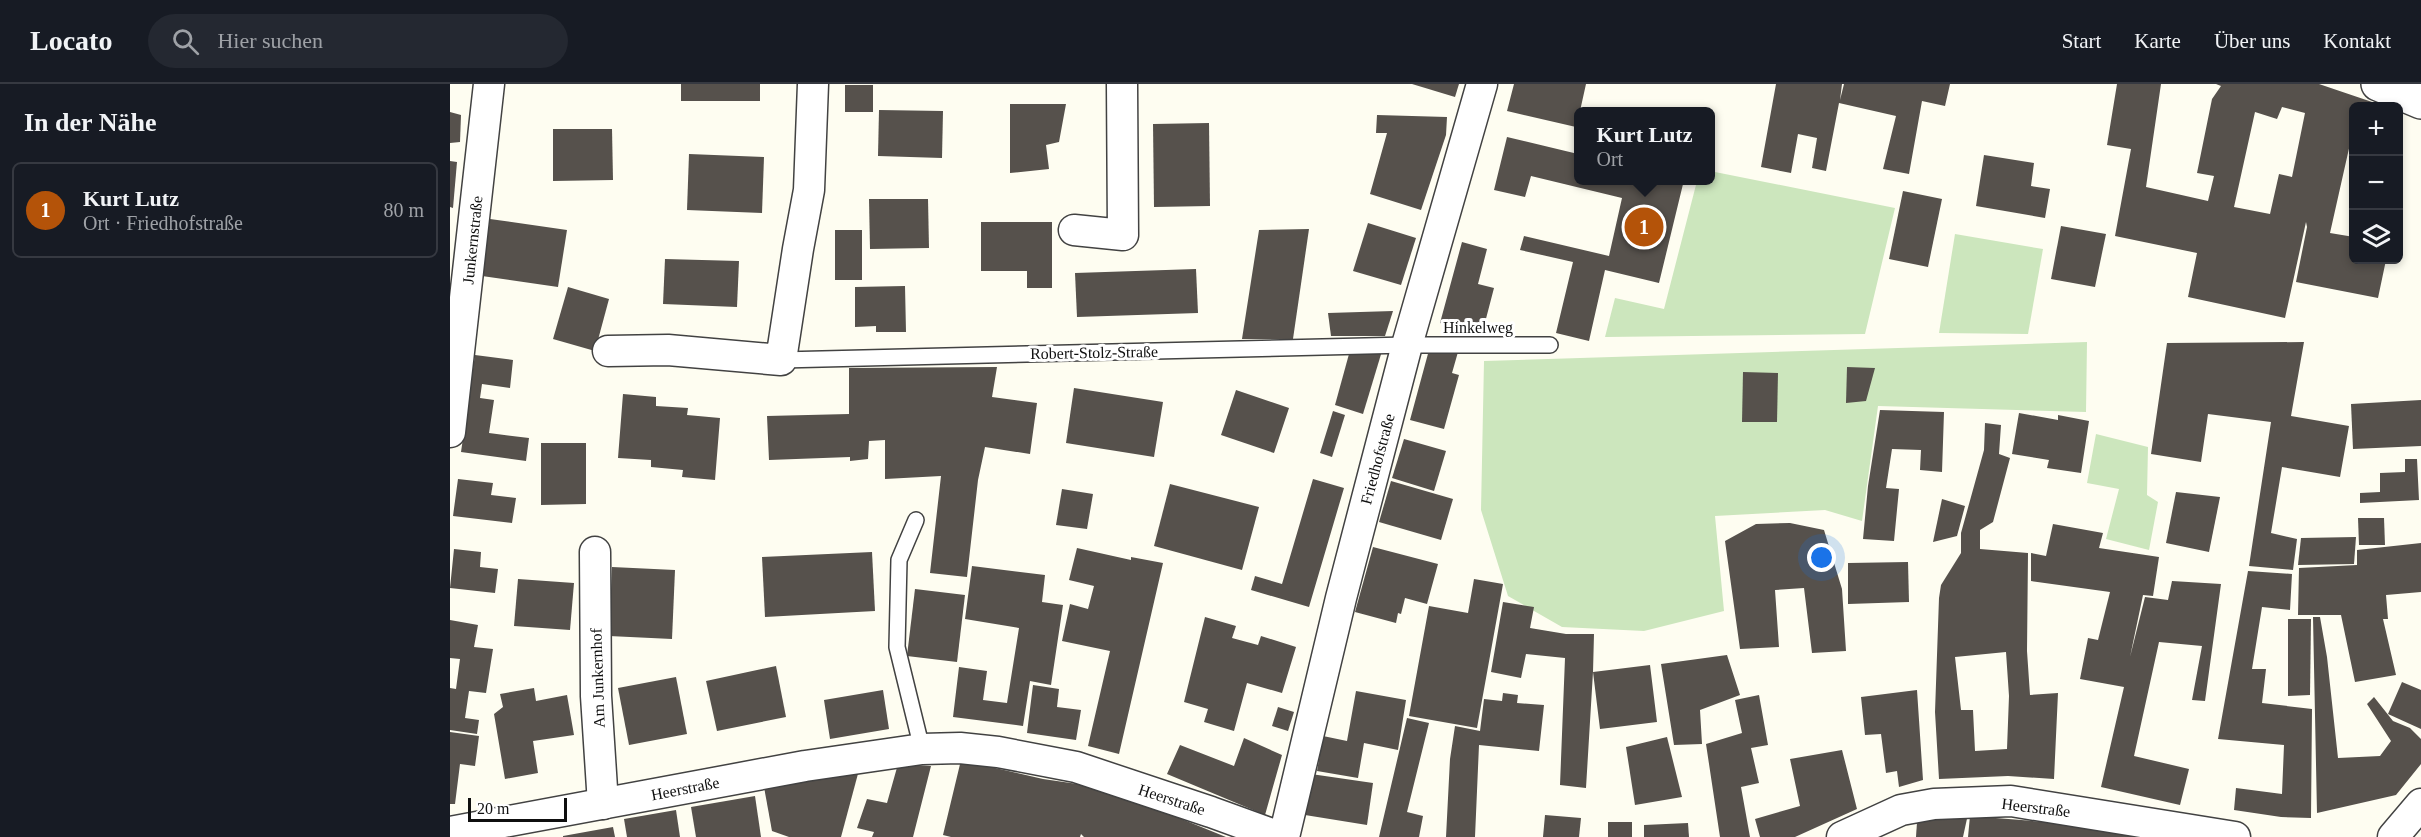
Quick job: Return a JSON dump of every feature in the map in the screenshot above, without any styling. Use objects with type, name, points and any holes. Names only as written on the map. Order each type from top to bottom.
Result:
[{"type":"street","name":"Junkernstraße","points":[[450,432],[489,84]]},
{"type":"street","points":[[781,360],[798,249],[810,190],[813,84]]},
{"type":"street","points":[[1074,230],[1124,235],[1122,84]]},
{"type":"street","name":"Friedhofstraße","points":[[1282,837],[1407,345],[1482,84]]},
{"type":"street","points":[[2378,84],[2421,102]]},
{"type":"street","name":"Robert-Stolz-Straße","points":[[608,351],[668,350],[781,360]]},
{"type":"street","name":"Am Junkernhof","points":[[595,552],[596,696],[603,804]]},
{"type":"street","name":"Heerstraße","points":[[450,832],[805,766],[922,749],[960,748],[998,752],[1076,767],[1282,837]]},
{"type":"street","name":"Heerstraße","points":[[1842,837],[1901,810],[1934,804],[2012,801],[2235,837]]},
{"type":"street","points":[[2393,837],[2421,804]]},
{"type":"lane","name":"Robert-Stolz-Straße","points":[[781,360],[1407,345]]},
{"type":"lane","name":"Hinkelweg","points":[[1407,345],[1550,345]]},
{"type":"lane","points":[[916,520],[899,560],[897,647],[922,749]]},
{"type":"green space","points":[[1715,172],[1895,208],[1865,334],[1605,337],[1615,298],[1664,309],[1696,185],[1715,185]]},
{"type":"green space","points":[[1955,234],[2043,249],[2028,334],[1939,333]]},
{"type":"green space","points":[[2087,342],[2086,412],[1878,406],[1862,521],[1825,510],[1715,516],[1724,611],[1644,631],[1562,627],[1508,596],[1481,510],[1484,361]]},
{"type":"green space","points":[[2096,434],[2148,447],[2147,495],[2158,502],[2149,550],[2106,539],[2119,489],[2087,483]]},
{"type":"building","points":[[681,84],[760,84],[760,101],[681,101]]},
{"type":"building","points":[[1412,84],[1459,84],[1455,97]]},
{"type":"building","points":[[1514,84],[1586,84],[1581,107],[1574,107],[1574,127],[1507,111]]},
{"type":"building","points":[[1776,84],[1842,84],[1840,100],[1844,84],[1950,84],[1945,106],[1922,101],[1909,174],[1883,169],[1896,116],[1839,103],[1826,171],[1812,168],[1817,138],[1798,134],[1791,173],[1761,167]]},
{"type":"building","points":[[2117,84],[2161,84],[2146,187],[2208,201],[2214,176],[2197,173],[2212,99],[2221,86],[2216,84],[2319,84],[2372,102],[2349,102],[2349,148],[2330,233],[2349,236],[2349,264],[2385,264],[2378,298],[2296,282],[2307,227],[2306,222],[2285,318],[2188,297],[2197,253],[2115,236],[2131,149],[2107,145]],"holes":[[[2282,107],[2305,113],[2292,177],[2279,174],[2270,214],[2234,207],[2255,112],[2277,119]]]},
{"type":"building","points":[[845,85],[873,85],[873,112],[845,112]]},
{"type":"building","points":[[1010,104],[1066,104],[1059,142],[1046,145],[1049,169],[1010,173]]},
{"type":"building","points":[[879,110],[943,111],[942,158],[878,156]]},
{"type":"building","points":[[450,112],[461,115],[460,142],[450,143]]},
{"type":"building","points":[[1377,115],[1447,117],[1446,135],[1421,210],[1370,194],[1387,133],[1376,133]]},
{"type":"building","points":[[1209,123],[1210,206],[1154,207],[1153,124]]},
{"type":"building","points":[[553,129],[612,129],[613,180],[553,181]]},
{"type":"building","points":[[1507,137],[1574,153],[1574,185],[1683,185],[1659,283],[1605,270],[1589,341],[1556,333],[1573,262],[1520,250],[1524,236],[1609,256],[1622,198],[1531,176],[1525,197],[1494,190]]},
{"type":"building","points":[[689,154],[764,157],[762,213],[687,210]]},
{"type":"building","points":[[1984,155],[2034,163],[2031,186],[2050,189],[2045,218],[1976,206]]},
{"type":"building","points":[[450,161],[457,162],[453,208],[450,207]]},
{"type":"building","points":[[1903,191],[1942,199],[1928,267],[1889,259]]},
{"type":"building","points":[[869,199],[928,199],[929,248],[870,249]]},
{"type":"building","points":[[490,219],[567,230],[558,287],[482,276]]},
{"type":"building","points":[[981,222],[1052,222],[1052,288],[1027,288],[1027,271],[981,271]]},
{"type":"building","points":[[1368,223],[1416,238],[1401,285],[1353,271]]},
{"type":"building","points":[[2061,226],[2106,234],[2095,287],[2051,279]]},
{"type":"building","points":[[1309,229],[1293,339],[1242,339],[1259,230]]},
{"type":"building","points":[[835,230],[862,230],[862,280],[835,280]]},
{"type":"building","points":[[1462,242],[1487,249],[1478,284],[1494,288],[1482,334],[1440,323]]},
{"type":"building","points":[[665,259],[739,261],[737,307],[663,304]]},
{"type":"building","points":[[1196,269],[1198,313],[1077,317],[1075,273]]},
{"type":"building","points":[[905,286],[906,332],[876,332],[876,326],[855,327],[855,287]]},
{"type":"building","points":[[568,287],[609,299],[595,351],[553,339]]},
{"type":"building","points":[[1393,311],[1385,336],[1331,336],[1328,313]]},
{"type":"building","points":[[2304,342],[2291,416],[2349,426],[2340,477],[2282,467],[2271,533],[2297,539],[2293,570],[2249,566],[2271,422],[2208,414],[2201,462],[2151,454],[2167,343]]},
{"type":"building","points":[[1429,350],[1458,352],[1452,373],[1459,375],[1444,429],[1410,420]]},
{"type":"building","points":[[1382,351],[1363,414],[1335,405],[1349,354]]},
{"type":"building","points":[[475,355],[513,360],[510,388],[482,384],[480,398],[494,400],[489,433],[529,438],[526,461],[461,452]]},
{"type":"building","points":[[997,367],[992,397],[1037,403],[1030,454],[985,447],[978,480],[967,577],[930,573],[941,476],[885,479],[885,440],[869,441],[868,459],[850,461],[850,457],[769,460],[767,416],[849,414],[849,368]]},
{"type":"building","points":[[1847,367],[1875,368],[1866,401],[1846,403]]},
{"type":"building","points":[[1743,372],[1778,373],[1777,422],[1742,422]]},
{"type":"building","points":[[1074,388],[1163,402],[1154,457],[1066,443]]},
{"type":"building","points":[[1236,390],[1289,408],[1274,453],[1221,435]]},
{"type":"building","points":[[623,394],[656,397],[656,406],[688,408],[687,415],[720,418],[715,480],[682,477],[683,470],[651,467],[651,460],[618,458]]},
{"type":"building","points":[[2421,400],[2421,446],[2353,449],[2351,404]]},
{"type":"building","points":[[1880,410],[1944,412],[1942,472],[1920,470],[1921,450],[1892,449],[1886,488],[1899,489],[1894,541],[1863,539],[1868,486]]},
{"type":"building","points":[[1333,411],[1345,415],[1332,457],[1320,453]]},
{"type":"building","points":[[2019,413],[2058,420],[2058,415],[2089,421],[2081,473],[2047,468],[2049,460],[2012,454]]},
{"type":"building","points":[[1985,423],[2001,425],[1999,454],[2010,458],[1993,522],[1980,530],[1980,549],[2028,553],[2027,651],[2030,695],[2058,693],[2054,779],[2008,776],[1939,779],[1935,712],[1939,598],[1941,585],[1961,553],[1961,533],[1984,450]],"holes":[[[2006,652],[2009,696],[2007,749],[1975,751],[1973,710],[1961,710],[1955,657]]]},
{"type":"building","points":[[1404,439],[1446,451],[1434,491],[1392,478]]},
{"type":"building","points":[[541,443],[586,443],[586,504],[541,505]]},
{"type":"building","points":[[2405,459],[2417,459],[2419,500],[2360,503],[2360,493],[2380,492],[2380,473],[2405,472]]},
{"type":"building","points":[[458,479],[493,483],[491,495],[516,498],[512,523],[453,516]]},
{"type":"building","points":[[1313,479],[1344,488],[1309,607],[1251,590],[1255,576],[1282,584]]},
{"type":"building","points":[[1391,481],[1453,499],[1441,540],[1379,522]]},
{"type":"building","points":[[1170,484],[1259,507],[1242,570],[1154,546]]},
{"type":"building","points":[[1062,489],[1093,494],[1087,529],[1056,525]]},
{"type":"building","points":[[2176,492],[2220,497],[2209,552],[2166,543]]},
{"type":"building","points":[[1942,499],[1965,506],[1957,536],[1933,542]]},
{"type":"building","points":[[2358,518],[2384,518],[2385,545],[2359,545]]},
{"type":"building","points":[[1790,523],[1824,530],[1842,589],[1846,651],[1812,653],[1804,588],[1775,590],[1779,647],[1740,649],[1725,541],[1756,524]]},
{"type":"building","points":[[2053,524],[2103,533],[2099,548],[2159,557],[2153,596],[2143,595],[2130,657],[2145,597],[2168,600],[2172,581],[2221,584],[2205,701],[2192,700],[2202,646],[2159,642],[2134,756],[2189,769],[2180,805],[2101,787],[2124,687],[2080,679],[2088,638],[2098,640],[2110,592],[2031,581],[2031,553],[2046,556]]},
{"type":"building","points":[[2356,537],[2354,564],[2298,565],[2301,538]]},
{"type":"building","points":[[2421,543],[2421,592],[2386,595],[2388,619],[2383,619],[2396,675],[2355,682],[2341,615],[2298,615],[2299,568],[2357,565],[2357,550]]},
{"type":"building","points":[[1373,547],[1438,564],[1427,604],[1405,598],[1396,623],[1355,612]]},
{"type":"building","points":[[1077,548],[1131,560],[1131,557],[1163,563],[1119,754],[1088,746],[1110,651],[1062,641],[1070,604],[1088,609],[1094,586],[1069,580]]},
{"type":"building","points":[[454,549],[481,552],[480,567],[498,569],[495,593],[450,588]]},
{"type":"building","points":[[872,552],[875,611],[765,617],[762,557]]},
{"type":"building","points":[[1908,562],[1909,602],[1848,604],[1848,563]]},
{"type":"building","points":[[972,566],[1045,575],[1042,602],[1063,605],[1051,685],[1030,681],[1023,726],[953,717],[959,667],[987,671],[983,700],[1007,703],[1019,628],[965,619]]},
{"type":"building","points":[[612,567],[675,570],[672,639],[609,636]]},
{"type":"building","points":[[2248,571],[2292,574],[2290,610],[2262,607],[2252,669],[2266,669],[2262,703],[2312,709],[2311,818],[2281,817],[2234,810],[2236,788],[2282,794],[2284,745],[2218,739]]},
{"type":"building","points":[[518,579],[574,583],[570,630],[514,626]]},
{"type":"building","points":[[1474,579],[1503,584],[1477,728],[1409,716],[1429,606],[1468,613]]},
{"type":"building","points":[[915,589],[965,595],[957,662],[907,656]]},
{"type":"building","points":[[1503,602],[1534,607],[1530,628],[1566,634],[1594,634],[1586,788],[1560,785],[1565,658],[1526,654],[1521,678],[1491,672]]},
{"type":"building","points":[[1205,617],[1236,626],[1232,638],[1258,645],[1261,636],[1296,647],[1282,693],[1247,683],[1234,731],[1204,722],[1208,709],[1184,702]]},
{"type":"building","points":[[2313,617],[2320,617],[2327,657],[2338,758],[2380,756],[2391,741],[2367,704],[2374,697],[2393,721],[2410,728],[2421,739],[2421,764],[2396,795],[2317,813]]},
{"type":"building","points":[[2288,619],[2311,619],[2310,695],[2288,696]]},
{"type":"building","points":[[450,620],[478,625],[474,647],[493,649],[486,693],[469,691],[465,718],[479,720],[477,734],[450,730],[450,688],[456,689],[460,659],[450,658]]},
{"type":"building","points":[[1727,655],[1740,695],[1700,710],[1702,744],[1674,745],[1661,664]]},
{"type":"building","points":[[1650,665],[1657,722],[1600,729],[1593,672]]},
{"type":"building","points":[[776,666],[786,717],[717,731],[706,681]]},
{"type":"building","points":[[676,677],[687,734],[629,745],[618,688]]},
{"type":"building","points":[[2402,682],[2421,690],[2421,729],[2388,714]]},
{"type":"building","points":[[1033,685],[1059,689],[1057,707],[1081,710],[1076,740],[1027,733]]},
{"type":"building","points":[[534,688],[536,701],[567,695],[574,735],[533,741],[538,773],[505,779],[494,714],[503,707],[500,694]]},
{"type":"building","points":[[883,690],[889,729],[830,739],[824,700]]},
{"type":"building","points":[[1917,690],[1923,780],[1899,787],[1897,771],[1886,773],[1881,734],[1865,735],[1861,697]]},
{"type":"building","points":[[1356,691],[1406,700],[1398,750],[1364,743],[1358,778],[1317,771],[1323,736],[1347,741]]},
{"type":"building","points":[[1503,693],[1518,695],[1517,703],[1544,705],[1539,751],[1479,745],[1475,837],[1446,837],[1450,759],[1455,726],[1480,731],[1484,699],[1502,701]]},
{"type":"building","points":[[1759,695],[1768,745],[1751,748],[1759,783],[1741,787],[1750,837],[1720,837],[1706,744],[1742,733],[1735,700]]},
{"type":"building","points":[[1278,707],[1294,712],[1288,731],[1272,726]]},
{"type":"building","points":[[1407,718],[1429,723],[1407,812],[1423,816],[1419,837],[1379,837]]},
{"type":"building","points":[[450,732],[479,736],[475,766],[460,764],[455,804],[450,804]]},
{"type":"building","points":[[1667,737],[1682,797],[1635,805],[1626,747]]},
{"type":"building","points":[[1244,738],[1282,755],[1265,815],[1167,774],[1180,745],[1234,766]]},
{"type":"building","points":[[1842,750],[1857,809],[1795,837],[1760,837],[1755,819],[1800,806],[1790,759]]},
{"type":"building","points":[[961,760],[1043,779],[1105,788],[1226,837],[1084,837],[1081,834],[1080,837],[951,837],[943,835]]},
{"type":"building","points":[[898,764],[931,766],[913,837],[872,837],[874,832],[857,828],[867,799],[887,803]]},
{"type":"building","points":[[859,770],[841,837],[789,837],[772,831],[764,787]]},
{"type":"building","points":[[1311,774],[1373,783],[1367,825],[1305,815]]},
{"type":"building","points":[[755,796],[761,837],[696,837],[691,807]]},
{"type":"building","points":[[676,810],[680,837],[627,837],[624,819]]},
{"type":"building","points":[[1968,814],[1963,837],[1916,837],[1917,822]]},
{"type":"building","points":[[1545,815],[1581,818],[1579,837],[1543,837]]},
{"type":"building","points":[[1970,816],[2084,825],[2148,837],[1968,837]]},
{"type":"building","points":[[1608,822],[1632,822],[1632,837],[1608,837]]},
{"type":"building","points":[[1688,823],[1689,837],[1644,837],[1644,825]]},
{"type":"building","points":[[613,827],[615,837],[563,837],[563,836]]},
{"type":"place","name":"Kurt Lutz","points":[[1644,227]]}]
